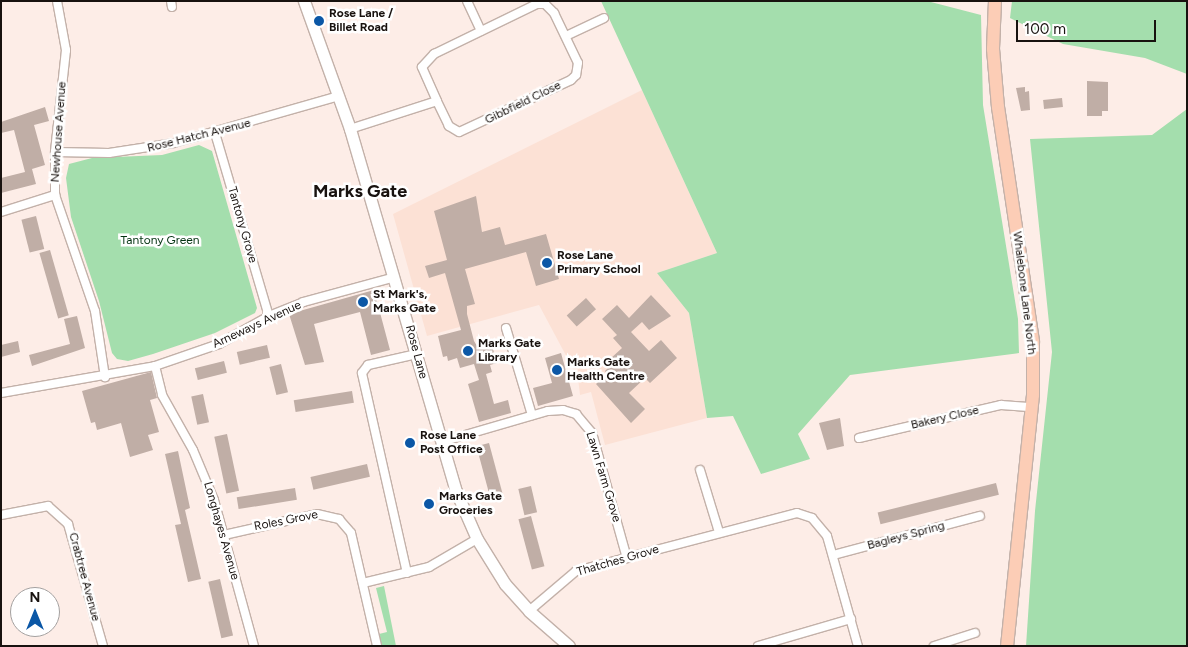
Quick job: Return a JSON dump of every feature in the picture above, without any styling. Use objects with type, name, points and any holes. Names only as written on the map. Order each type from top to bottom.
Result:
[{"type":"main road","name":"Whalebone Lane North","points":[[995,1],[993,49],[998,107],[1033,342],[1032,407],[1007,646]]},
{"type":"street","name":"Newhouse Avenue","points":[[57,1],[66,50],[55,152],[55,196],[95,311],[105,377]]},
{"type":"street","name":"Rose Lane","points":[[304,1],[350,129],[456,490],[477,539],[500,576],[529,611],[569,646]]},
{"type":"street","points":[[466,1],[481,31]]},
{"type":"street","name":"Gibbfield Close","points":[[545,4],[554,13],[578,63],[576,74],[571,80],[459,132],[449,126],[423,72],[423,62],[434,54],[481,31],[531,6],[545,4]]},
{"type":"street","points":[[566,36],[604,18]]},
{"type":"street","name":"Rose Hatch Avenue","points":[[55,152],[138,150],[215,133],[339,96]]},
{"type":"street","points":[[350,129],[437,101]]},
{"type":"street","name":"Tantony Grove","points":[[215,133],[269,316]]},
{"type":"street","points":[[1,212],[55,196]]},
{"type":"street","name":"Arneways Avenue","points":[[1,393],[105,377],[155,366],[219,344],[269,316],[304,302],[395,278]]},
{"type":"street","points":[[506,328],[532,415]]},
{"type":"street","points":[[407,573],[362,373],[368,365],[416,354]]},
{"type":"street","name":"Longhayes Avenue","points":[[155,366],[162,395],[204,474],[224,535],[254,646]]},
{"type":"street","name":"Bakery Close","points":[[859,438],[1001,405],[1032,407]]},
{"type":"street","name":"Lawn Farm Grove","points":[[441,442],[532,415],[563,410],[576,414],[589,428],[627,558]]},
{"type":"street","points":[[700,470],[719,532]]},
{"type":"street","name":"Crabtree Avenue","points":[[1,515],[48,506],[72,530],[103,646]]},
{"type":"street","name":"Thatches Grove","points":[[529,611],[576,571],[797,513],[812,518],[821,527],[833,555],[858,646]]},
{"type":"street","name":"Roles Grove","points":[[224,535],[311,515],[331,516],[344,523],[351,533],[377,646]]},
{"type":"street","name":"Bagleys Spring","points":[[833,555],[980,516]]},
{"type":"street","points":[[363,583],[436,564],[477,539]]},
{"type":"street","points":[[758,646],[851,619]]},
{"type":"street","points":[[934,646],[975,633]]},
{"type":"shaded area","name":"Rose Lane Primary School","points":[[642,90],[717,253],[657,273],[689,313],[707,418],[605,445],[591,392],[580,395],[578,378],[539,305],[427,336],[393,214]]},
{"type":"green space","points":[[601,1],[927,1],[981,15],[983,105],[1018,319],[1019,353],[850,375],[798,434],[810,459],[761,474],[733,416],[707,418],[689,313],[657,273],[717,253]]},
{"type":"green space","points":[[1012,1],[1187,1],[1187,74],[1145,58],[1063,44],[1010,18]]},
{"type":"green space","points":[[1187,109],[1187,646],[1026,646],[1035,511],[1052,352],[1030,139],[1152,135]]},
{"type":"green space","name":"Tantony Green","points":[[199,145],[212,151],[257,308],[255,313],[215,333],[128,361],[117,359],[112,353],[99,301],[71,217],[66,178],[69,164],[92,158],[162,155]]},
{"type":"green space","points":[[384,586],[396,646],[381,646],[379,634],[387,632],[376,588]]},
{"type":"building","points":[[1087,81],[1108,82],[1108,111],[1102,111],[1102,116],[1087,116]]},
{"type":"building","points":[[1025,87],[1025,92],[1029,91],[1030,110],[1021,111],[1016,88]]},
{"type":"building","points":[[1062,98],[1063,107],[1044,109],[1043,100]]},
{"type":"building","points":[[45,107],[49,121],[34,125],[45,165],[32,169],[36,184],[1,193],[1,178],[25,172],[14,130],[1,133],[1,122]]},
{"type":"building","points":[[476,196],[482,232],[500,227],[505,245],[546,234],[559,279],[536,286],[526,252],[465,269],[475,304],[467,306],[467,314],[474,341],[477,346],[491,342],[497,363],[490,365],[492,372],[486,374],[494,404],[508,400],[511,413],[479,422],[468,384],[479,380],[474,364],[460,368],[457,358],[448,361],[447,356],[443,357],[438,336],[461,330],[445,273],[429,278],[425,266],[447,260],[434,211]]},
{"type":"building","points":[[36,216],[44,249],[30,253],[21,220]]},
{"type":"building","points":[[50,250],[69,315],[58,318],[39,253]]},
{"type":"building","points":[[374,290],[390,350],[371,355],[360,312],[314,324],[324,362],[305,365],[289,314]]},
{"type":"building","points":[[651,295],[671,316],[649,330],[642,322],[631,332],[649,351],[661,340],[677,358],[650,383],[645,378],[629,393],[645,409],[631,423],[596,384],[607,374],[605,371],[613,363],[609,360],[622,348],[613,338],[617,335],[602,319],[617,305],[629,318]]},
{"type":"building","points":[[586,298],[596,309],[577,327],[567,315]]},
{"type":"building","points":[[77,316],[85,348],[32,366],[29,355],[70,344],[64,319]]},
{"type":"building","points":[[18,341],[20,352],[1,357],[1,345]]},
{"type":"building","points":[[267,345],[270,358],[240,365],[237,352]]},
{"type":"building","name":"Marks Gate Health Centre","points":[[561,353],[573,396],[538,406],[533,388],[552,383],[545,358]]},
{"type":"building","points":[[224,361],[227,373],[198,380],[195,368]]},
{"type":"building","points":[[281,364],[288,392],[276,395],[269,367]]},
{"type":"building","points":[[151,372],[157,398],[150,400],[159,432],[148,435],[153,450],[130,457],[121,423],[97,430],[95,422],[91,423],[82,391]]},
{"type":"building","points":[[352,391],[354,403],[296,412],[294,400]]},
{"type":"building","points":[[203,394],[209,422],[197,425],[191,396]]},
{"type":"building","points":[[840,418],[844,446],[827,450],[819,423]]},
{"type":"building","points":[[227,434],[239,491],[226,493],[214,437]]},
{"type":"building","points":[[489,443],[502,493],[490,497],[476,446]]},
{"type":"building","points":[[178,451],[190,508],[185,510],[201,579],[188,582],[175,525],[181,524],[165,454]]},
{"type":"building","points":[[367,464],[370,477],[313,490],[310,477]]},
{"type":"building","points":[[996,483],[999,495],[881,524],[878,513]]},
{"type":"building","points":[[531,486],[537,512],[524,515],[518,489]]},
{"type":"building","points":[[295,488],[297,500],[239,509],[237,497]]},
{"type":"building","points":[[531,516],[544,566],[532,570],[518,519]]},
{"type":"building","points":[[220,579],[233,636],[221,638],[208,582]]},
{"type":"place","name":"Rose Lane / Billet Road","points":[[319,21]]},
{"type":"place","name":"Rose Lane Primary School","points":[[547,263]]},
{"type":"place","name":"St Mark's, Marks Gate","points":[[363,302]]},
{"type":"place","name":"Marks Gate Library","points":[[468,351]]},
{"type":"place","name":"Marks Gate Health Centre","points":[[557,370]]},
{"type":"place","name":"Rose Lane Post Office","points":[[410,443]]},
{"type":"place","name":"Marks Gate Groceries","points":[[429,504]]},
{"type":"district","name":"Marks Gate","points":[[360,191]]}]
